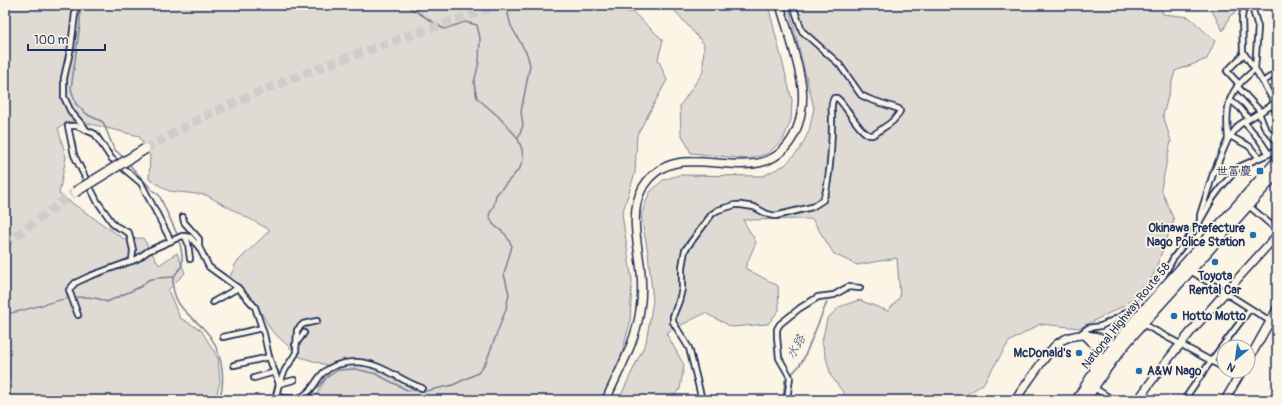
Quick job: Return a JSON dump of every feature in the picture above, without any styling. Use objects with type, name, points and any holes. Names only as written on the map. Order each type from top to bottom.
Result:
[{"type":"highway","points":[[75,192],[145,149]]},
{"type":"highway","name":"National Highway Route 58","points":[[1077,400],[1090,386],[1149,303],[1277,161]]},
{"type":"highway","name":"National Highway Route 58","points":[[1118,347],[1143,324],[1277,173]]},
{"type":"highway","points":[[1081,336],[1096,345],[1098,353],[1097,360],[1089,374],[1090,386]]},
{"type":"highway","name":"National Highway Route 58","points":[[1086,400],[1090,386]]},
{"type":"main road","points":[[606,400],[631,346],[636,331],[640,309],[641,274],[636,228],[636,210],[641,192],[649,180],[664,167],[685,161],[740,165],[757,164],[767,161],[780,153],[791,141],[801,116],[802,88],[799,69],[780,5]]},
{"type":"main road","points":[[1138,400],[1181,345],[1277,235]]},
{"type":"main road","points":[[1256,346],[1277,309]]},
{"type":"main road","points":[[1015,400],[1057,344],[1081,336],[1096,336],[1106,339],[1118,347]]},
{"type":"main road","points":[[1225,400],[1238,379]]},
{"type":"street","points":[[76,5],[71,47],[64,78],[64,97],[71,112],[88,131]]},
{"type":"street","points":[[702,400],[688,348],[673,322],[673,316],[682,289],[683,256],[690,244],[712,214],[724,208],[735,205],[747,206],[775,216],[804,210],[823,200],[826,192],[831,156],[831,105],[834,98],[837,98],[842,102],[856,122],[865,132],[870,135],[873,135],[886,126],[896,118],[900,111],[899,108],[869,99],[861,94],[839,64],[802,31],[793,5]]},
{"type":"street","points":[[1247,5],[1242,17],[1244,54],[1255,69],[1275,103],[1277,113]]},
{"type":"street","points":[[1229,137],[1226,115],[1230,100],[1238,85],[1255,69],[1258,27],[1252,7],[1254,5]]},
{"type":"street","points":[[1244,54],[1227,71],[1260,112],[1265,128],[1277,142]]},
{"type":"street","points":[[1249,60],[1256,61]]},
{"type":"street","points":[[1263,82],[1277,72]]},
{"type":"street","points":[[1230,100],[1240,108],[1249,119]]},
{"type":"street","points":[[1200,223],[1200,215],[1210,184],[1229,137],[1239,125],[1275,103]]},
{"type":"street","points":[[1244,122],[1259,139],[1269,154]]},
{"type":"street","points":[[132,261],[133,250],[129,233],[114,225],[97,201],[74,155],[68,126],[78,126],[95,134],[111,158],[141,183],[173,240]]},
{"type":"street","points":[[1229,137],[1249,146],[1259,158]]},
{"type":"street","points":[[1081,336],[1088,328],[1101,326],[1119,317],[1137,305],[1164,275],[1174,257],[1200,223],[1213,198],[1239,167],[1277,150]]},
{"type":"street","points":[[1210,184],[1220,189]]},
{"type":"street","points":[[1248,204],[1277,230]]},
{"type":"street","points":[[183,217],[184,222],[199,239],[199,247]]},
{"type":"street","points":[[184,236],[188,243],[190,259]]},
{"type":"street","points":[[78,316],[69,290],[75,284],[90,276],[137,259],[148,251],[173,240],[184,236],[190,237],[199,247],[209,267],[238,288],[255,307],[269,357],[279,384]]},
{"type":"street","points":[[1190,271],[1270,321]]},
{"type":"street","points":[[787,400],[790,377],[779,358],[777,330],[780,324],[800,308],[818,297],[834,295],[848,287],[860,288]]},
{"type":"street","points":[[213,302],[238,288]]},
{"type":"street","points":[[1184,400],[1250,309]]},
{"type":"street","points":[[316,321],[303,324],[296,330],[296,353],[285,370],[279,384],[276,398],[287,399],[299,397],[307,393],[324,372],[344,363],[359,362],[377,366],[391,372],[409,384],[422,388]]},
{"type":"street","points":[[1143,324],[1216,364]]},
{"type":"street","points":[[223,337],[262,328]]},
{"type":"street","points":[[295,344],[304,334]]},
{"type":"street","points":[[234,365],[269,357]]},
{"type":"street","points":[[254,378],[275,372]]},
{"type":"street","points":[[279,384],[294,380]]},
{"type":"street","points":[[1090,386],[1113,400]]},
{"type":"shaded area","points":[[5,5],[600,5],[634,13],[663,40],[658,59],[667,80],[637,135],[635,173],[622,214],[632,281],[630,323],[621,357],[601,400],[313,400],[333,367],[300,357],[271,330],[253,298],[230,277],[236,263],[270,230],[206,195],[169,191],[149,179],[150,156],[139,136],[74,120],[58,128],[66,157],[59,194],[124,239],[143,238],[159,265],[177,253],[185,273],[168,290],[180,318],[201,330],[218,358],[220,382],[215,400],[5,400]]},
{"type":"shaded area","points":[[673,5],[768,5],[792,100],[791,120],[783,140],[767,154],[748,159],[691,153],[681,133],[680,106],[703,72],[704,44],[675,11]]},
{"type":"shaded area","points":[[788,5],[1160,5],[1163,14],[1189,17],[1215,41],[1207,59],[1175,71],[1163,115],[1171,141],[1161,189],[1174,220],[1152,278],[1125,305],[1080,328],[1040,324],[1009,342],[983,384],[963,397],[919,396],[916,400],[849,400],[831,376],[822,342],[827,319],[839,307],[859,300],[888,311],[900,297],[897,258],[857,265],[834,254],[812,219],[743,220],[756,242],[745,268],[778,286],[779,310],[768,324],[732,327],[705,313],[666,333],[684,365],[680,389],[669,400],[623,400],[621,395],[646,342],[653,301],[648,253],[641,215],[650,192],[663,180],[679,175],[763,176],[785,165],[800,149],[809,131],[814,108]]},
{"type":"shaded area","points":[[1209,5],[1244,5],[1230,16],[1223,31]]},
{"type":"waterway","points":[[80,5],[80,24],[71,89],[76,104],[88,115],[103,122],[114,149],[124,158]]},
{"type":"waterway","points":[[406,5],[444,29],[465,22],[477,25],[480,38],[479,62],[474,83],[477,98],[498,116],[518,138]]},
{"type":"waterway","points":[[304,400],[312,394],[326,378],[338,370],[356,369],[376,374],[407,390],[426,391],[453,385],[478,373],[486,362],[506,309],[509,294],[504,274],[512,246],[506,235],[493,224],[489,215],[494,205],[496,195],[520,168],[523,159],[522,149],[518,139],[523,125],[521,112],[530,65],[527,54],[511,26],[508,14],[510,5]]},
{"type":"waterway","points":[[128,163],[152,190],[159,195],[178,236]]},
{"type":"waterway","points":[[179,240],[182,264],[174,277],[174,291],[180,305],[209,335],[218,352],[222,372],[219,400]]},
{"type":"waterway","points":[[5,314],[70,298],[95,298],[107,302],[142,286],[148,280],[174,277]]},
{"type":"waterway","name":"水路","points":[[791,375],[804,358],[827,302]]},
{"type":"waterway","name":"水路","points":[[783,400],[785,380],[788,378]]},
{"type":"waterway","points":[[253,400],[271,400]]},
{"type":"tunnel","points":[[145,149],[214,112],[249,96],[320,68],[501,5]]},
{"type":"tunnel","points":[[5,244],[75,192]]},
{"type":"place","name":"世冨慶","points":[[1260,171]]},
{"type":"place","name":"Okinawa Prefecture Nago Police Station","points":[[1253,235]]},
{"type":"place","name":"Toyota Rental Car","points":[[1215,262]]},
{"type":"place","name":"Hotto Motto","points":[[1174,316]]},
{"type":"place","name":"McDonald's","points":[[1079,353]]},
{"type":"place","name":"A&W Nago","points":[[1139,371]]}]
